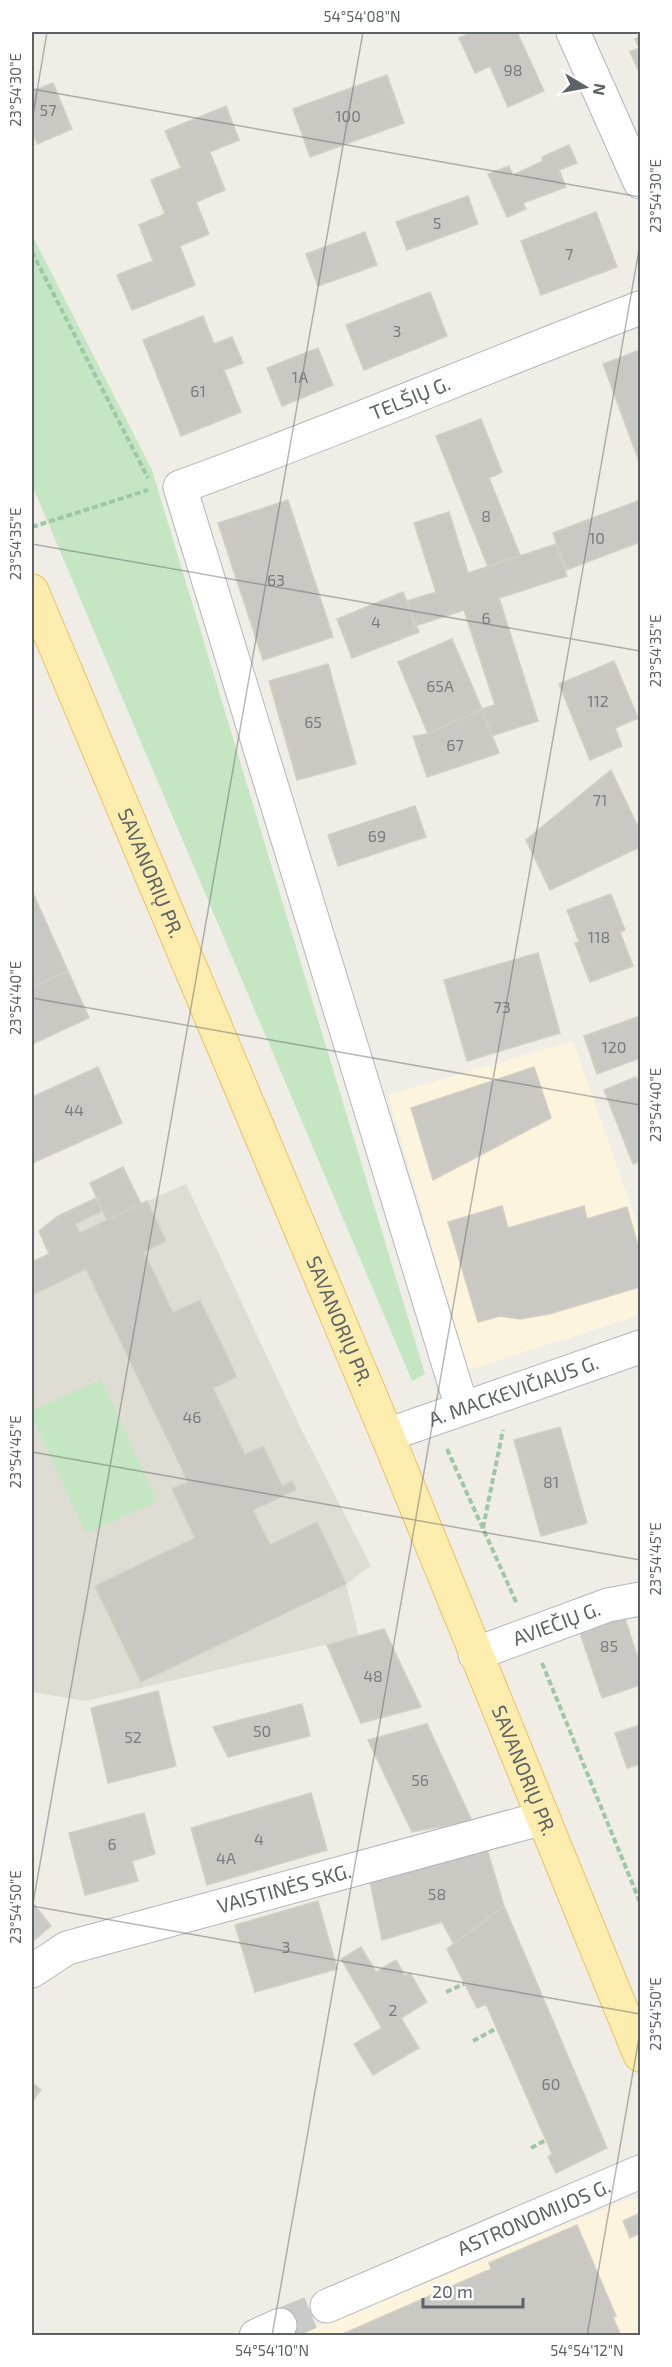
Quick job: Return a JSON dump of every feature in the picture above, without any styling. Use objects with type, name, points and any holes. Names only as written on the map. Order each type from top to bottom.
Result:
[{"type":"main road","name":"SAVANORIŲ PR.","points":[[32,591],[387,1435],[640,2055]]},
{"type":"street","points":[[573,32],[640,182]]},
{"type":"street","name":"TELŠIŲ G.","points":[[166,488],[276,453],[514,356],[640,308]]},
{"type":"street","points":[[166,488],[462,1408]]},
{"type":"street","name":"A. MACKEVIČIAUS G.","points":[[387,1435],[640,1347]]},
{"type":"street","name":"AVIEČIŲ G.","points":[[475,1654],[608,1605],[640,1599]]},
{"type":"street","name":"VAISTINĖS SKG.","points":[[32,1971],[67,1948],[543,1818]]},
{"type":"street","name":"ASTRONOMIJOS G.","points":[[327,2306],[640,2172]]},
{"type":"path","points":[[32,252],[148,480]]},
{"type":"path","points":[[32,527],[166,488]]},
{"type":"path","points":[[483,1529],[511,1391]]},
{"type":"path","points":[[446,1992],[464,1983]]},
{"type":"path","points":[[472,2041],[497,2028]]},
{"type":"path","points":[[531,2148],[546,2140]]},
{"type":"shaded area","points":[[573,1041],[640,1232],[640,1315],[468,1370],[388,1095]]},
{"type":"shaded area","points":[[123,1167],[141,1204],[186,1184],[300,1427],[371,1566],[346,1584],[359,1637],[85,1701],[32,1692],[32,1262],[49,1254],[39,1231],[58,1216],[96,1198],[90,1183]]},
{"type":"shaded area","points":[[629,2199],[640,2199],[640,2335],[294,2336]]},
{"type":"green space","points":[[32,235],[152,470],[425,1374],[412,1381],[32,485]]},
{"type":"green space","points":[[101,1379],[157,1501],[86,1534],[32,1417],[32,1411]]},
{"type":"building","points":[[473,32],[517,32],[544,91],[508,107],[490,66],[475,73],[459,38]]},
{"type":"building","points":[[640,36],[640,74],[630,52],[639,48],[635,39]]},
{"type":"building","points":[[387,75],[404,123],[310,157],[293,109]]},
{"type":"building","points":[[53,83],[72,129],[37,144],[32,129],[32,91]]},
{"type":"building","points":[[226,106],[239,140],[210,152],[225,190],[196,202],[209,234],[180,246],[195,285],[132,310],[117,275],[153,261],[139,225],[165,214],[151,180],[181,168],[165,131]]},
{"type":"building","points":[[569,145],[577,163],[559,170],[566,187],[523,203],[526,209],[507,217],[488,174],[509,166],[513,175],[543,161],[542,157]]},
{"type":"building","points":[[468,196],[478,224],[407,250],[396,222]]},
{"type":"building","points":[[596,212],[617,267],[541,295],[521,241]]},
{"type":"building","points":[[365,232],[377,265],[318,286],[306,254]]},
{"type":"building","points":[[430,292],[447,336],[364,370],[346,325]]},
{"type":"building","points":[[203,316],[214,344],[232,337],[243,363],[224,370],[241,412],[181,436],[143,340]]},
{"type":"building","points":[[318,348],[333,385],[282,406],[267,368]]},
{"type":"building","points":[[640,350],[640,464],[603,364]]},
{"type":"building","points":[[481,419],[502,472],[489,478],[520,555],[488,567],[436,436]]},
{"type":"building","points":[[288,500],[333,637],[263,660],[218,523]]},
{"type":"building","points":[[640,500],[640,542],[566,570],[553,533]]},
{"type":"building","points":[[449,512],[468,573],[556,544],[567,576],[499,598],[538,721],[491,736],[482,709],[495,705],[464,610],[415,626],[407,601],[436,592],[414,523]]},
{"type":"building","points":[[403,592],[419,632],[352,658],[337,619]]},
{"type":"building","points":[[452,639],[482,709],[428,734],[398,662]]},
{"type":"building","points":[[614,661],[638,718],[615,728],[622,746],[590,760],[559,684]]},
{"type":"building","points":[[328,664],[356,764],[297,780],[269,681]]},
{"type":"building","points":[[482,709],[499,753],[427,777],[413,736],[428,734]]},
{"type":"building","points":[[611,770],[640,831],[640,847],[550,890],[526,840]]},
{"type":"building","points":[[415,806],[426,837],[338,866],[328,835]]},
{"type":"building","points":[[32,894],[68,971],[32,987]]},
{"type":"building","points":[[611,894],[625,930],[620,932],[633,966],[590,982],[575,943],[579,942],[567,910]]},
{"type":"building","points":[[538,953],[560,1033],[467,1061],[444,980]]},
{"type":"building","points":[[68,971],[89,1018],[32,1044],[32,987]]},
{"type":"building","points":[[640,1016],[640,1058],[597,1074],[584,1036]]},
{"type":"building","points":[[98,1067],[122,1123],[32,1163],[32,1097]]},
{"type":"building","points":[[534,1067],[551,1118],[433,1180],[411,1108]]},
{"type":"building","points":[[636,1077],[640,1087],[640,1161],[633,1164],[604,1090]]},
{"type":"building","points":[[123,1167],[141,1204],[107,1220],[90,1183]]},
{"type":"building","points":[[96,1198],[102,1211],[75,1224],[80,1233],[147,1201],[166,1241],[144,1252],[173,1313],[200,1300],[237,1377],[213,1388],[245,1455],[263,1446],[282,1486],[292,1481],[296,1490],[253,1510],[270,1545],[317,1522],[346,1584],[141,1682],[95,1586],[195,1538],[172,1489],[188,1482],[86,1269],[32,1295],[32,1262],[49,1254],[39,1231],[58,1216]]},
{"type":"building","points":[[502,1206],[508,1228],[584,1206],[587,1219],[627,1207],[640,1253],[640,1287],[549,1314],[520,1319],[500,1316],[478,1322],[448,1222]]},
{"type":"building","points":[[560,1427],[587,1523],[541,1536],[514,1440]]},
{"type":"building","points":[[623,1612],[640,1665],[640,1685],[602,1698],[578,1627]]},
{"type":"building","points":[[384,1629],[421,1707],[361,1723],[327,1645]]},
{"type":"building","points":[[158,1691],[176,1766],[108,1783],[91,1708]]},
{"type":"building","points":[[302,1704],[310,1736],[228,1757],[213,1727]]},
{"type":"building","points":[[427,1724],[472,1821],[412,1832],[368,1740]]},
{"type":"building","points":[[640,1725],[640,1764],[627,1768],[615,1733]]},
{"type":"building","points":[[311,1793],[327,1850],[207,1885],[191,1828]]},
{"type":"building","points":[[144,1813],[155,1854],[132,1861],[138,1881],[85,1895],[69,1833]]},
{"type":"building","points":[[487,1849],[504,1906],[454,1944],[442,1922],[382,1940],[370,1882]]},
{"type":"building","points":[[318,1901],[337,1969],[255,1992],[235,1925]]},
{"type":"building","points":[[32,1902],[51,1926],[32,1942]]},
{"type":"building","points":[[504,1906],[607,2148],[556,2173],[548,2157],[552,2154],[486,2004],[477,2008],[447,1949]]},
{"type":"building","points":[[361,1947],[376,1972],[396,1960],[405,1976],[410,1973],[427,2002],[401,2018],[419,2048],[373,2075],[354,2044],[382,2028],[341,1959]]},
{"type":"building","points":[[32,2082],[41,2090],[32,2102]]},
{"type":"building","points":[[638,2214],[640,2233],[630,2238],[623,2221]]},
{"type":"building","points":[[577,2225],[616,2316],[613,2317],[621,2336],[338,2336],[491,2269],[489,2263]]},
{"type":"tunnel","points":[[280,2325],[327,2306]]}]
